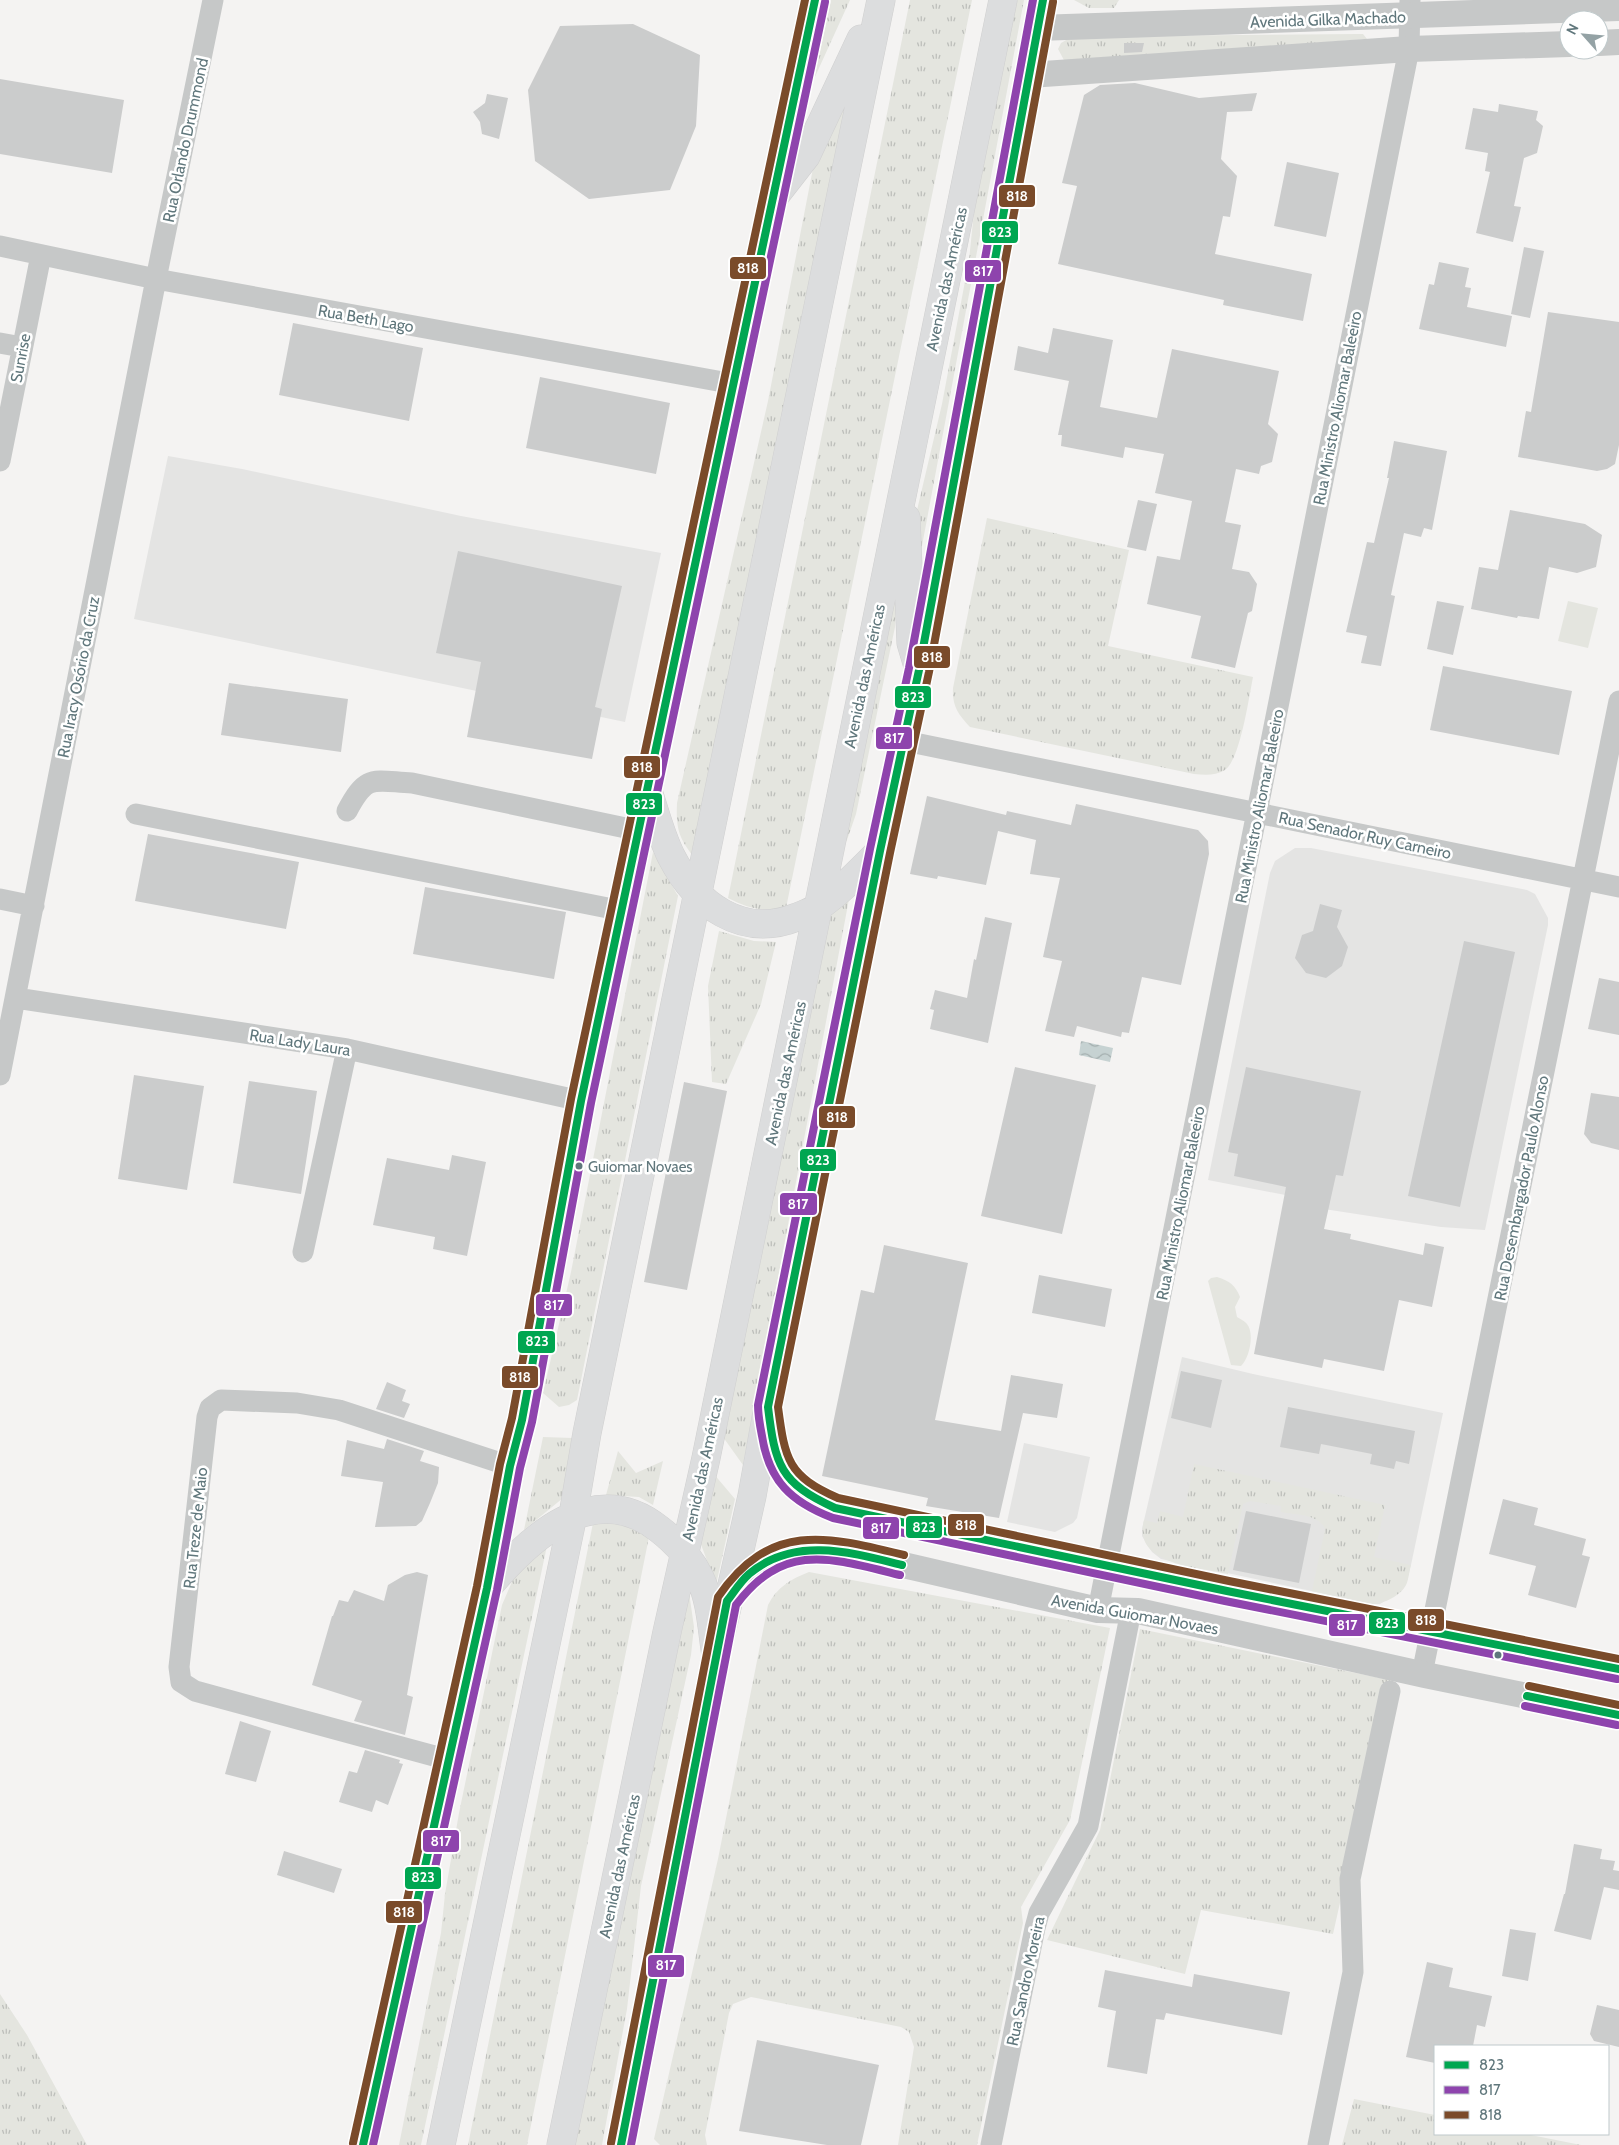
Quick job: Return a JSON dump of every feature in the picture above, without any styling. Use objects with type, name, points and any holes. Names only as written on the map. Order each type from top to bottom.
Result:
[{"type":"main road","points":[[363,2145],[487,1588],[510,1466],[522,1420],[581,1101],[640,831],[815,0]]},
{"type":"main road","points":[[774,197],[792,176],[817,135],[854,56],[877,0]]},
{"type":"main road","points":[[441,2145],[573,1515],[587,1434],[881,0]]},
{"type":"main road","name":"Avenida das Américas","points":[[562,2145],[684,1552],[710,1439],[1003,0]]},
{"type":"main road","points":[[622,2145],[727,1601],[752,1496],[880,851],[919,670],[1043,0]]},
{"type":"main road","points":[[902,495],[909,544],[911,643],[919,670]]},
{"type":"main road","points":[[648,792],[670,854],[682,876],[714,908],[743,922],[761,925],[785,922],[817,909],[848,884],[880,851]]},
{"type":"main road","points":[[487,1588],[511,1560],[559,1522],[592,1509],[630,1513],[648,1520],[671,1538],[684,1552],[701,1578],[709,1608],[716,1656]]},
{"type":"street","name":"Rua Orlando Drummond","points":[[156,279],[213,0]]},
{"type":"street","name":"Avenida Gilka Machado","points":[[1037,28],[1410,8],[1619,8]]},
{"type":"street","name":"Rua Ministro Aliomar Baleeiro","points":[[1098,1610],[1409,49],[1410,8]]},
{"type":"street","name":"Avenida Gilka Machado","points":[[1029,75],[1409,49],[1559,44]]},
{"type":"street","name":"Rua Beth Lago","points":[[0,246],[156,279],[734,384]]},
{"type":"street","name":"Sunrise","points":[[0,461],[41,255]]},
{"type":"street","name":"Rua Iracy Osório da Cruz","points":[[0,1075],[156,279]]},
{"type":"street","points":[[0,343],[22,347]]},
{"type":"street","name":"Rua Desembargador Paulo Alonso","points":[[1422,1674],[1619,701]]},
{"type":"street","name":"Rua Senador Ruy Carneiro","points":[[905,741],[1619,887]]},
{"type":"street","points":[[348,811],[356,793],[364,784],[377,781],[412,784],[640,831]]},
{"type":"street","points":[[136,814],[623,910]]},
{"type":"street","points":[[0,899],[34,906]]},
{"type":"street","name":"Rua Lady Laura","points":[[16,998],[347,1049],[581,1101]]},
{"type":"street","points":[[303,1252],[347,1049]]},
{"type":"street","name":"Rua Treze de Maio","points":[[449,1760],[195,1691],[181,1682],[179,1667],[207,1417],[210,1408],[221,1400],[305,1404],[339,1410],[510,1466]]},
{"type":"street","points":[[768,1408],[772,1441],[783,1472],[797,1489],[813,1500],[835,1508],[1108,1567],[1619,1669]]},
{"type":"street","name":"Avenida Guiomar Novaes","points":[[727,1601],[749,1574],[770,1559],[796,1550],[816,1548],[847,1552],[1098,1610],[1138,1611],[1422,1674],[1619,1715]]},
{"type":"street","name":"Rua Sandro Moreira","points":[[991,2145],[1034,1928],[1038,1913],[1088,1826],[1129,1621]]},
{"type":"street","points":[[1318,2145],[1353,1972],[1350,1879],[1390,1691]]},
{"type":"shaded area","points":[[168,456],[242,469],[461,516],[661,553],[625,722],[134,619]]},
{"type":"shaded area","points":[[1295,848],[1311,848],[1527,890],[1535,894],[1548,918],[1485,1230],[1441,1227],[1311,1207],[1311,1200],[1208,1180],[1270,873],[1275,861]]},
{"type":"shaded area","points":[[1182,1357],[1253,1374],[1443,1413],[1411,1565],[1406,1584],[1402,1590],[1380,1604],[1373,1604],[1161,1559],[1152,1552],[1142,1536],[1142,1529]]},
{"type":"shaded area","points":[[1024,1443],[1090,1457],[1077,1518],[1073,1523],[1055,1532],[1007,1522]]},
{"type":"green space","points":[[831,0],[850,0],[814,79]]},
{"type":"green space","points":[[910,0],[972,0],[786,908],[756,909],[728,898]]},
{"type":"green space","points":[[1008,0],[1024,0],[919,562],[914,523],[942,404],[969,260],[981,145]]},
{"type":"green space","points":[[1074,0],[1119,0],[1114,8],[1089,8]]},
{"type":"green space","points":[[1363,34],[1367,39],[1065,62],[1058,49],[1061,43],[1068,39],[1112,36]]},
{"type":"green space","points":[[851,78],[693,856],[684,843],[679,831],[677,803],[768,401],[814,163]]},
{"type":"green space","points":[[987,518],[1129,550],[1108,646],[1253,677],[1239,741],[1235,754],[1225,770],[1214,774],[1194,774],[970,727],[957,709],[953,688]]},
{"type":"green space","points":[[892,578],[897,592],[895,627],[856,814],[847,840],[831,867]]},
{"type":"green space","points":[[1568,601],[1598,608],[1588,648],[1558,641]]},
{"type":"green space","points":[[653,852],[678,896],[577,1400],[569,1405],[559,1407],[543,1393],[571,1272]]},
{"type":"green space","points":[[849,899],[743,1465],[723,1437],[826,918]]},
{"type":"green space","points":[[719,931],[754,941],[776,942],[761,1004],[726,1084],[712,1082],[708,986]]},
{"type":"green space","points":[[1217,1277],[1229,1282],[1236,1289],[1240,1297],[1235,1307],[1237,1317],[1246,1323],[1251,1334],[1250,1346],[1244,1363],[1241,1366],[1231,1365],[1208,1281],[1211,1278]]},
{"type":"green space","points":[[543,1437],[573,1438],[563,1498],[524,1530]]},
{"type":"green space","points":[[618,1451],[636,1473],[663,1461],[653,1505],[639,1497],[606,1495]]},
{"type":"green space","points":[[1194,1464],[1385,1505],[1374,1557],[1411,1565],[1404,1589],[1392,1598],[1373,1604],[1312,1591],[1325,1529],[1322,1524],[1318,1520],[1306,1516],[1281,1512],[1281,1506],[1250,1501],[1243,1504],[1228,1574],[1185,1566],[1157,1555],[1148,1546],[1143,1535],[1144,1520],[1157,1523],[1160,1511],[1183,1517]]},
{"type":"green space","points":[[713,1473],[735,1499],[716,1585],[699,1539]]},
{"type":"green space","points":[[605,1520],[650,1532],[527,2145],[468,2145],[593,1523]]},
{"type":"green space","points":[[549,1536],[421,2145],[399,2145],[441,1933],[445,1894],[459,1813],[502,1605],[514,1577]]},
{"type":"green space","points":[[809,1572],[1110,1628],[1070,1820],[1021,1907],[1023,1923],[977,2145],[898,2145],[914,2047],[909,2032],[901,2027],[751,1997],[733,2004],[729,2013],[705,2135],[707,2145],[660,2145],[654,2139],[718,1859],[768,1605],[785,1584]]},
{"type":"green space","points":[[689,1592],[694,1627],[691,1655],[641,1886],[627,2009],[602,2145],[574,2145]]},
{"type":"green space","points":[[1140,1629],[1390,1680],[1333,1934],[1201,1910],[1185,1974],[1047,1940],[1100,1830]]},
{"type":"green space","points":[[0,1994],[27,2035],[87,2145],[0,2145]]},
{"type":"green space","points":[[1354,2099],[1434,2115],[1434,2135],[1531,2135],[1581,2145],[1342,2145]]},
{"type":"water","points":[[1081,1041],[1113,1048],[1110,1062],[1079,1055]]},
{"type":"building","points":[[633,24],[700,55],[696,126],[670,190],[589,199],[535,161],[528,90],[560,26]]},
{"type":"building","points":[[1124,43],[1144,43],[1142,52],[1124,53]]},
{"type":"building","points":[[0,79],[124,100],[112,173],[0,154]]},
{"type":"building","points":[[1135,83],[1199,98],[1257,93],[1252,111],[1227,112],[1221,159],[1237,176],[1230,217],[1223,216],[1215,254],[1312,274],[1303,321],[1223,305],[1224,300],[1058,264],[1077,186],[1062,183],[1084,95],[1100,85]]},
{"type":"building","points":[[487,94],[508,98],[499,139],[482,134],[480,122],[473,112],[485,103]]},
{"type":"building","points":[[1499,104],[1538,111],[1536,120],[1543,126],[1537,153],[1524,158],[1514,206],[1521,207],[1513,242],[1476,233],[1490,172],[1485,171],[1488,153],[1465,149],[1473,108],[1498,112]]},
{"type":"building","points":[[1287,162],[1339,173],[1326,237],[1274,226]]},
{"type":"building","points":[[1524,247],[1544,251],[1530,318],[1511,314]]},
{"type":"building","points":[[1439,262],[1469,268],[1465,287],[1471,288],[1467,307],[1512,316],[1506,347],[1419,329],[1429,284],[1434,285]]},
{"type":"building","points":[[1548,312],[1619,322],[1619,445],[1615,464],[1607,469],[1597,471],[1518,457],[1526,411],[1531,412]]},
{"type":"building","points":[[293,323],[423,348],[409,421],[279,395]]},
{"type":"building","points":[[1053,328],[1113,340],[1100,407],[1157,418],[1172,349],[1279,371],[1268,424],[1278,434],[1272,462],[1261,466],[1259,474],[1236,469],[1225,522],[1241,525],[1232,569],[1249,572],[1257,584],[1252,611],[1248,613],[1235,668],[1191,658],[1201,616],[1147,604],[1157,556],[1180,560],[1192,501],[1155,493],[1164,454],[1125,447],[1123,458],[1061,446],[1062,435],[1058,435],[1069,381],[1014,370],[1018,346],[1048,353]]},
{"type":"building","points":[[540,377],[670,403],[656,474],[526,448]]},
{"type":"building","points":[[1394,441],[1447,451],[1432,530],[1424,528],[1421,537],[1404,533],[1391,595],[1395,596],[1381,666],[1361,663],[1367,636],[1346,632],[1367,542],[1374,543],[1389,478],[1387,478]]},
{"type":"building","points":[[1138,500],[1157,504],[1146,551],[1127,547]]},
{"type":"building","points":[[1510,510],[1585,524],[1602,535],[1596,567],[1577,573],[1549,567],[1539,619],[1518,616],[1517,618],[1471,609],[1479,567],[1498,570]]},
{"type":"building","points":[[458,551],[622,586],[595,707],[602,709],[592,759],[467,737],[481,662],[436,653]]},
{"type":"building","points":[[1437,601],[1464,606],[1453,655],[1427,649]]},
{"type":"building","points":[[1443,666],[1572,691],[1559,755],[1430,730]]},
{"type":"building","points":[[229,683],[348,699],[341,752],[221,735]]},
{"type":"building","points":[[927,796],[1006,815],[1007,811],[1071,825],[1076,804],[1198,830],[1208,841],[1209,854],[1181,985],[1142,977],[1129,1033],[1122,1032],[1121,1037],[1077,1026],[1074,1037],[1045,1031],[1062,961],[1043,957],[1060,878],[1030,874],[1036,840],[998,831],[986,885],[938,876],[937,879],[910,874]]},
{"type":"building","points":[[148,834],[299,862],[286,929],[135,901]]},
{"type":"building","points":[[425,887],[566,912],[554,979],[413,954]]},
{"type":"building","points":[[1320,904],[1342,910],[1337,927],[1348,947],[1342,966],[1326,978],[1306,973],[1295,958],[1302,935],[1313,931]]},
{"type":"building","points":[[985,917],[1012,923],[988,1043],[930,1029],[934,1010],[930,1009],[935,990],[967,998],[974,959],[976,960]]},
{"type":"building","points":[[1464,941],[1515,952],[1460,1207],[1408,1196]]},
{"type":"building","points":[[1599,978],[1619,982],[1619,1035],[1588,1029]]},
{"type":"building","points":[[1015,1067],[1096,1085],[1062,1234],[981,1216]]},
{"type":"building","points":[[1246,1067],[1361,1091],[1343,1176],[1336,1175],[1324,1229],[1351,1234],[1350,1239],[1423,1255],[1425,1243],[1444,1247],[1432,1307],[1399,1300],[1384,1371],[1324,1359],[1322,1368],[1254,1354],[1286,1187],[1234,1176],[1238,1154],[1228,1152]]},
{"type":"building","points":[[134,1075],[204,1086],[187,1190],[118,1179]]},
{"type":"building","points":[[249,1081],[317,1091],[301,1194],[233,1183]]},
{"type":"building","name":"Guiomar Novaes","points":[[684,1082],[727,1091],[687,1290],[644,1282]]},
{"type":"building","points":[[1591,1093],[1619,1097],[1619,1150],[1591,1143],[1584,1134]]},
{"type":"building","points":[[452,1155],[486,1162],[467,1256],[433,1249],[435,1237],[373,1225],[387,1158],[449,1170]]},
{"type":"building","points":[[884,1245],[968,1263],[935,1420],[1001,1431],[1011,1375],[1063,1384],[1057,1418],[1023,1413],[999,1518],[926,1506],[928,1498],[822,1476],[861,1290],[874,1293]]},
{"type":"building","points":[[1039,1275],[1112,1289],[1105,1327],[1032,1313]]},
{"type":"building","points":[[1181,1371],[1222,1380],[1211,1428],[1171,1418]]},
{"type":"building","points":[[387,1382],[406,1390],[402,1401],[410,1404],[404,1418],[376,1409]]},
{"type":"building","points":[[1288,1407],[1415,1431],[1409,1464],[1396,1461],[1394,1469],[1370,1464],[1372,1454],[1321,1444],[1319,1454],[1280,1447]]},
{"type":"building","points":[[387,1439],[424,1451],[420,1461],[439,1467],[438,1483],[422,1521],[416,1526],[375,1527],[383,1482],[341,1476],[347,1440],[384,1449]]},
{"type":"building","points":[[1503,1499],[1538,1508],[1534,1525],[1586,1539],[1582,1555],[1590,1557],[1576,1608],[1528,1595],[1536,1566],[1489,1554]]},
{"type":"building","points":[[1246,1511],[1311,1524],[1299,1583],[1233,1570]]},
{"type":"building","points":[[417,1572],[428,1575],[407,1695],[413,1697],[405,1735],[354,1721],[362,1701],[312,1685],[332,1616],[339,1600],[348,1602],[354,1590],[384,1601],[388,1585],[405,1575]]},
{"type":"building","points":[[240,1721],[271,1731],[256,1782],[225,1774]]},
{"type":"building","points":[[365,1750],[400,1760],[399,1763],[403,1764],[388,1805],[376,1800],[372,1812],[339,1802],[349,1771],[357,1773]]},
{"type":"building","points":[[1574,1844],[1602,1849],[1600,1859],[1615,1861],[1613,1870],[1619,1871],[1619,1890],[1604,1887],[1591,1940],[1554,1931],[1565,1894]]},
{"type":"building","points":[[284,1851],[342,1869],[334,1893],[277,1875]]},
{"type":"building","points":[[1510,1929],[1536,1933],[1528,1981],[1502,1976]]},
{"type":"building","points":[[1427,1962],[1453,1968],[1449,1987],[1492,1996],[1485,2027],[1477,2025],[1473,2045],[1434,2045],[1434,2063],[1406,2057]]},
{"type":"building","points":[[1105,1970],[1192,1987],[1194,1974],[1290,1992],[1282,2035],[1166,2013],[1164,2020],[1156,2019],[1147,2074],[1107,2067],[1116,2011],[1098,2007]]},
{"type":"building","points":[[1597,2005],[1619,2010],[1619,2047],[1594,2041],[1590,2034]]},
{"type":"building","points":[[757,2040],[879,2065],[861,2145],[827,2145],[739,2131]]},
{"type":"transit line","name":"818","points":[[353,2143],[477,1586],[500,1464],[512,1418],[571,1099],[805,0]]},
{"type":"transit line","name":"823","points":[[363,2145],[487,1588],[510,1466],[522,1420],[581,1101],[815,0]]},
{"type":"transit line","name":"817","points":[[1033,0],[909,668],[870,849],[758,1405],[765,1452],[776,1478],[784,1488],[805,1505],[833,1518],[1225,1601],[1617,1679]]},
{"type":"transit line","name":"823","points":[[1043,0],[919,670],[880,851],[768,1407],[778,1458],[791,1480],[802,1490],[835,1508],[1227,1591],[1619,1669]]},
{"type":"transit line","name":"817","points":[[373,2145],[497,1590],[520,1468],[532,1422],[591,1103],[825,2]]},
{"type":"transit line","name":"818","points":[[1053,2],[929,672],[890,853],[778,1407],[787,1453],[799,1474],[821,1490],[838,1498],[1229,1581],[1619,1659]]},
{"type":"transit line","name":"818","points":[[611,2143],[718,1597],[738,1573],[758,1556],[779,1545],[802,1540],[825,1540],[850,1543],[904,1555]]},
{"type":"transit line","name":"823","points":[[621,2145],[727,1601],[749,1574],[766,1562],[803,1551],[843,1552],[902,1565]]},
{"type":"transit line","name":"817","points":[[631,2145],[736,1605],[754,1585],[772,1571],[791,1563],[810,1560],[830,1560],[900,1575]]},
{"type":"transit line","name":"818","points":[[1529,1686],[1619,1705]]},
{"type":"transit line","name":"823","points":[[1527,1696],[1619,1715]]},
{"type":"transit line","name":"817","points":[[1525,1706],[1617,1725]]},
{"type":"place","name":"Guiomar Novaes","points":[[579,1166]]}]
